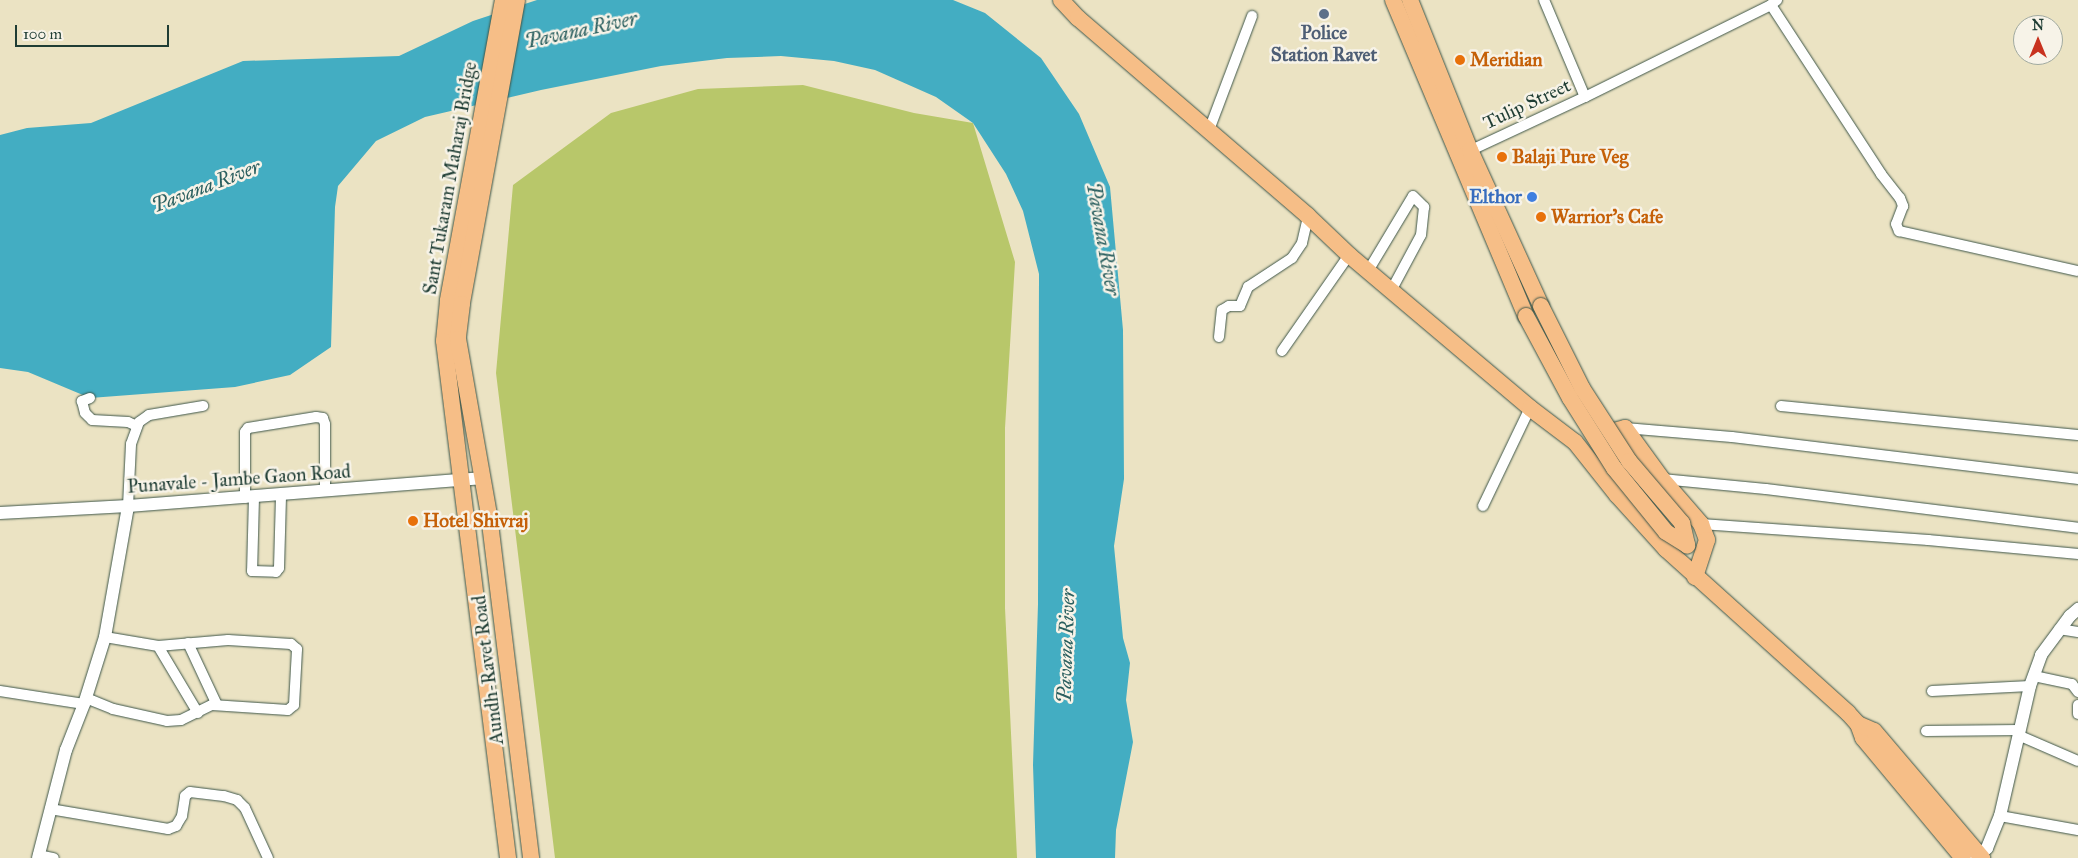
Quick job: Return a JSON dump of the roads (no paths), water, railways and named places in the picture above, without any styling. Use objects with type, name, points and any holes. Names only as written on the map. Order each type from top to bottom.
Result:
[{"type":"main road","name":"Sant Tukaram Maharaj Bridge","points":[[453,363],[444,341],[445,317],[503,0]]},
{"type":"main road","name":"Sant Tukaram Maharaj Bridge","points":[[453,363],[458,339],[459,319],[517,0]]},
{"type":"main road","points":[[1061,0],[1078,18],[1308,216],[1349,255],[1530,408],[1575,442],[1617,495],[1666,549],[1858,724],[1874,731],[1919,794],[1975,857]]},
{"type":"main road","points":[[1393,0],[1463,153],[1582,388],[1629,461],[1682,523],[1687,545]]},
{"type":"main road","points":[[1410,0],[1463,153],[1526,316],[1570,398],[1614,468],[1666,532],[1687,545],[1701,559]]},
{"type":"main road","name":"Aundh-Ravet Road","points":[[453,363],[489,515],[531,858]]},
{"type":"main road","name":"Aundh-Ravet Road","points":[[453,363],[460,480],[508,858]]},
{"type":"main road","points":[[1575,442],[1625,428],[1662,479],[1701,524],[1707,540],[1695,577]]},
{"type":"street","name":"Tulip Street","points":[[1463,153],[1585,97],[1544,0]]},
{"type":"street","points":[[1585,97],[1774,3],[1882,174],[1900,198],[1903,206],[1896,224],[1899,231],[2078,271]]},
{"type":"street","points":[[1209,130],[1252,16]]},
{"type":"street","points":[[1368,271],[1413,196],[1424,207],[1421,235],[1391,291]]},
{"type":"street","points":[[1219,337],[1222,310],[1229,306],[1240,306],[1248,287],[1292,258],[1302,243],[1308,216]]},
{"type":"street","points":[[1282,351],[1349,255]]},
{"type":"street","points":[[90,398],[82,401],[85,412],[92,420],[128,422],[137,426]]},
{"type":"street","points":[[54,858],[38,857],[66,750],[85,701],[105,637],[128,506],[131,444],[137,426],[149,415],[204,406]]},
{"type":"street","points":[[1781,406],[2078,435]]},
{"type":"street","points":[[1483,506],[1530,408]]},
{"type":"street","points":[[281,495],[279,568],[276,572],[252,571],[245,432],[248,428],[316,417],[323,418],[325,424],[325,491]]},
{"type":"street","points":[[1625,428],[1732,437],[2078,479]]},
{"type":"street","name":"Punavale - Jambe Gaon Road","points":[[0,513],[281,495],[481,478]]},
{"type":"street","points":[[1662,479],[1766,489],[2078,528]]},
{"type":"street","points":[[1701,524],[1928,540],[2078,554]]},
{"type":"street","points":[[1975,857],[1987,848],[2000,816],[2032,681],[2041,655],[2059,629],[2078,608]]},
{"type":"street","points":[[2059,629],[2078,632]]},
{"type":"street","points":[[0,691],[85,701],[167,721],[181,720],[206,707],[217,705],[292,708],[294,704],[296,646],[228,640],[158,646],[105,637]]},
{"type":"street","points":[[188,643],[217,705]]},
{"type":"street","points":[[158,646],[198,712]]},
{"type":"street","points":[[1932,691],[2032,681],[2072,684],[2078,692]]},
{"type":"street","points":[[2078,705],[2078,714]]},
{"type":"street","points":[[1926,731],[2019,733],[2078,761]]},
{"type":"street","points":[[50,809],[168,829],[176,826],[182,816],[185,796],[190,792],[224,796],[237,800],[245,808],[268,858]]},
{"type":"street","points":[[2000,816],[2078,830]]},
{"type":"water","name":"Pavana River","points":[[537,0],[953,0],[985,13],[1041,58],[1079,114],[1110,187],[1123,330],[1124,479],[1114,546],[1123,638],[1130,663],[1126,700],[1133,742],[1116,830],[1115,858],[1036,858],[1033,765],[1038,604],[1039,274],[1023,211],[1006,174],[973,123],[936,97],[875,70],[834,61],[781,56],[727,58],[661,66],[541,90],[425,117],[376,141],[338,186],[335,207],[331,347],[290,375],[235,387],[90,398],[28,372],[0,368],[0,135],[27,128],[91,123],[243,61],[399,56],[473,21]]},
{"type":"place","name":"Police Station Ravet","points":[[1324,14]]},
{"type":"place","name":"Meridian","points":[[1460,60]]},
{"type":"place","name":"Balaji Pure Veg","points":[[1502,157]]},
{"type":"place","name":"Elthor","points":[[1532,197]]},
{"type":"place","name":"Warrior’s Cafe","points":[[1541,217]]},
{"type":"place","name":"Hotel Shivraj","points":[[413,521]]}]
